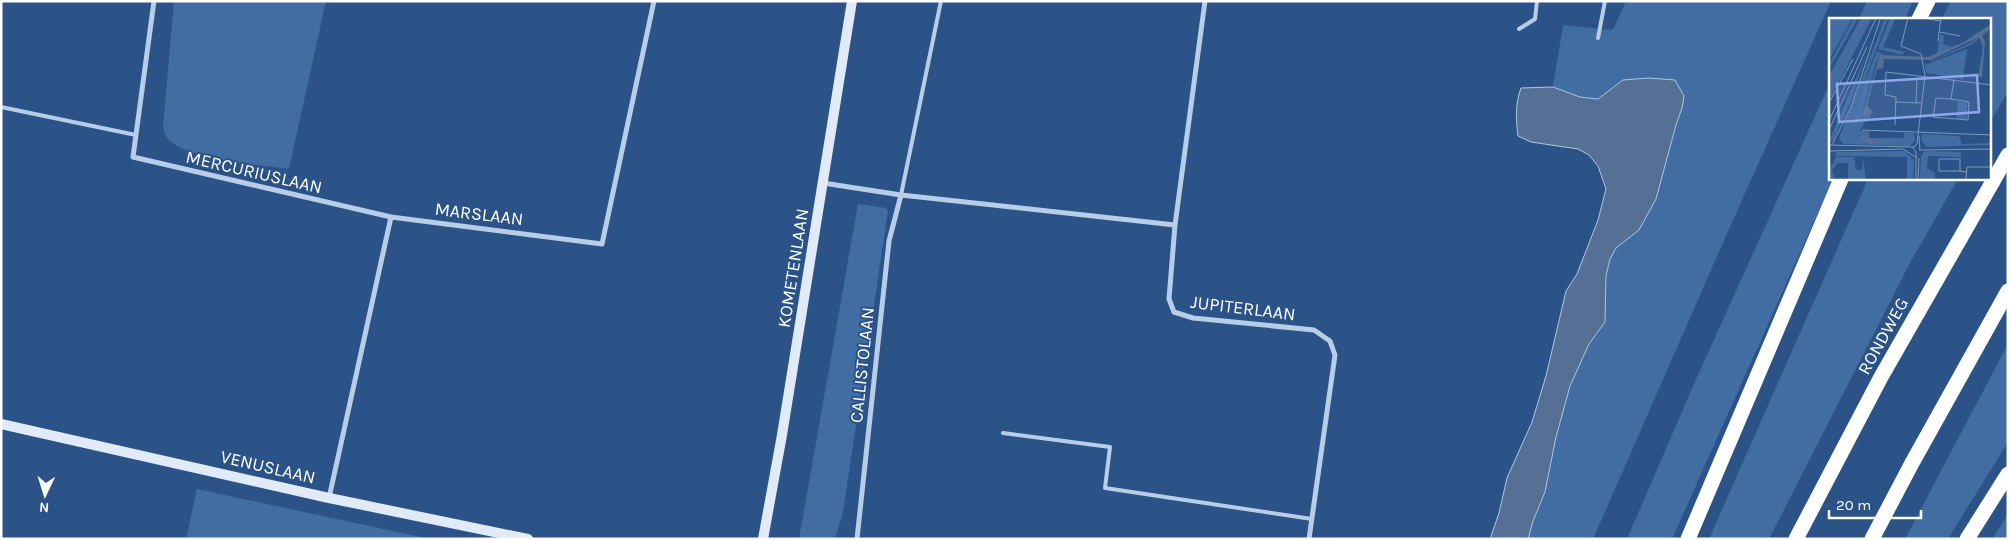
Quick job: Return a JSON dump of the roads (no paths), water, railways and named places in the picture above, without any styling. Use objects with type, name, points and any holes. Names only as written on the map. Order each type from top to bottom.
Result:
[{"type":"highway","points":[[1920,18],[1928,1]]},
{"type":"highway","name":"RONDWEG","points":[[1796,539],[1881,377],[2008,155]]},
{"type":"highway","points":[[1688,539],[1841,180]]},
{"type":"highway","points":[[1872,539],[2008,291]]},
{"type":"highway","points":[[1967,539],[2008,474]]},
{"type":"street","name":"MERCURIUSLAAN","points":[[154,1],[133,158],[392,217]]},
{"type":"street","name":"MARSLAAN","points":[[392,217],[602,244],[654,1]]},
{"type":"street","name":"KOMETENLAAN","points":[[764,539],[852,1]]},
{"type":"street","name":"JUPITERLAAN","points":[[1205,1],[1175,225],[1169,299],[1174,312],[1193,318],[1314,330],[1330,341],[1334,355],[1309,539]]},
{"type":"street","points":[[823,183],[901,195],[1175,225]]},
{"type":"street","name":"CALLISTOLAAN","points":[[857,539],[889,242],[901,195]]},
{"type":"street","points":[[329,498],[392,217]]},
{"type":"street","name":"VENUSLAAN","points":[[1,424],[329,498],[528,539]]},
{"type":"lane","name":"CALLISTOLAAN","points":[[901,195],[941,1]]},
{"type":"lane","points":[[1519,29],[1535,20],[1537,1]]},
{"type":"lane","points":[[1598,38],[1605,1]]},
{"type":"lane","points":[[1,107],[136,135]]},
{"type":"lane","points":[[1003,433],[1110,447],[1105,488],[1312,518]]}]
